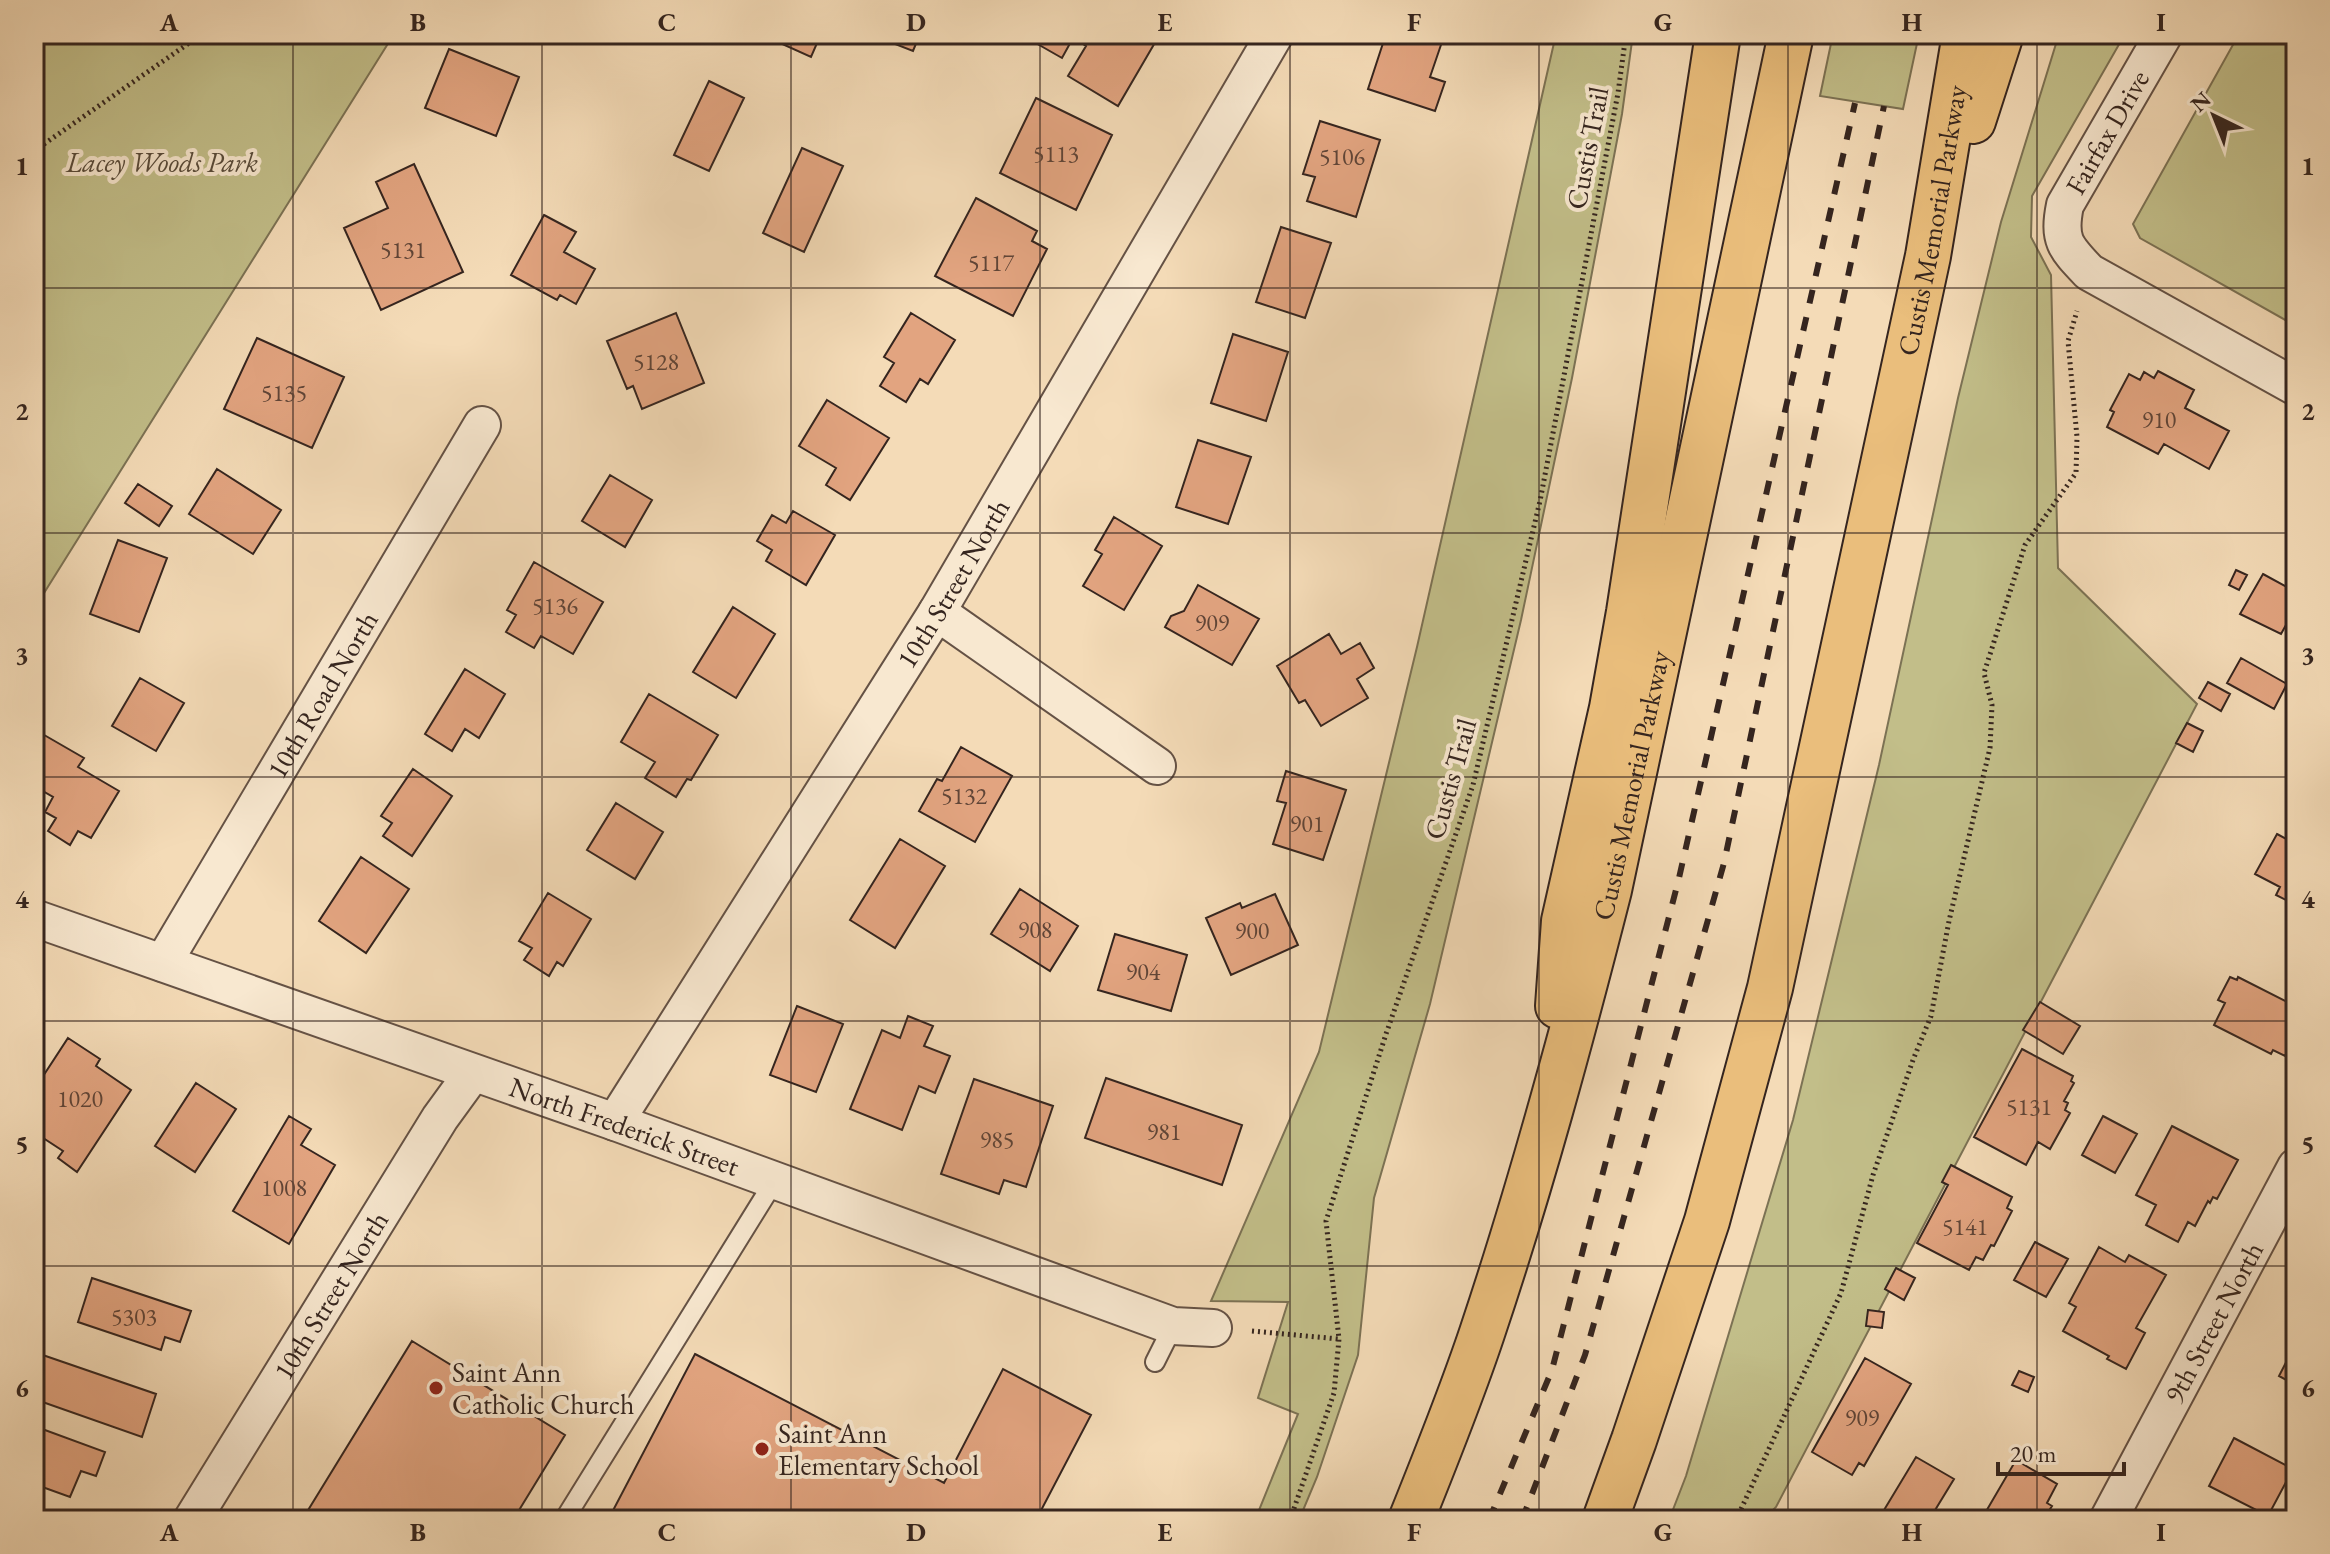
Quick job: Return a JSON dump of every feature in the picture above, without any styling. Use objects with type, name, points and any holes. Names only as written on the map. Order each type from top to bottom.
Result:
[{"type":"highway","points":[[1551,1109],[1564,921],[1609,722],[1629,612],[1718,34]]},
{"type":"highway","name":"Custis Memorial Parkway","points":[[1411,1520],[1481,1335],[1551,1109],[1609,890],[1791,34]]},
{"type":"highway","name":"Custis Memorial Parkway","points":[[1605,1520],[1707,1221],[1770,988],[1928,256],[1965,34]]},
{"type":"highway","points":[[1928,256],[2001,34]]},
{"type":"street","name":"10th Street North","points":[[615,1122],[937,612],[1275,34]]},
{"type":"street","name":"Fairfax Drive","points":[[2089,272],[2069,251],[2061,226],[2065,205],[2164,34]]},
{"type":"street","points":[[2089,272],[2296,387]]},
{"type":"street","name":"10th Road North","points":[[163,963],[482,425]]},
{"type":"street","points":[[937,612],[1157,766]]},
{"type":"street","name":"North Frederick Street","points":[[34,918],[615,1122],[1173,1326],[1213,1328]]},
{"type":"street","name":"10th Street North","points":[[192,1520],[440,1118],[472,1074]]},
{"type":"street","name":"9th Street North","points":[[2108,1520],[2296,1167]]},
{"type":"lane","points":[[564,1520],[775,1180]]},
{"type":"lane","points":[[1155,1362],[1173,1326]]},
{"type":"path","points":[[34,151],[202,34]]},
{"type":"path","name":"Custis Trail","points":[[1290,1520],[1334,1393],[1339,1339],[1326,1221],[1386,1034],[1473,785],[1540,501],[1618,93],[1626,34]]},
{"type":"path","points":[[1736,1520],[1841,1293],[1873,1175],[1931,1016],[1949,921],[1990,748],[1992,705],[1984,673],[2025,545],[2076,473],[2077,437],[2068,341],[2089,272]]},
{"type":"path","points":[[1213,1328],[1339,1339]]},
{"type":"green space","name":"Lacey Woods Park","points":[[34,34],[394,34],[34,609]]},
{"type":"green space","points":[[1556,34],[1633,34],[1622,114],[1572,378],[1521,620],[1430,1004],[1374,1198],[1358,1355],[1317,1477],[1299,1520],[1255,1520],[1298,1414],[1258,1398],[1288,1302],[1211,1301],[1319,1052],[1417,647]]},
{"type":"green space","points":[[1833,34],[1919,34],[1903,109],[1820,96]]},
{"type":"green space","points":[[2059,34],[2125,34],[2032,196],[2031,237],[2051,275],[2058,568],[2197,704],[1776,1507],[1763,1520],[1669,1520],[1686,1476],[1793,1120],[1879,765],[1958,398],[2001,222]]},
{"type":"green space","points":[[2239,34],[2296,34],[2296,326],[2140,238],[2133,224]]},
{"type":"building","points":[[784,34],[821,34],[811,57],[780,43]]},
{"type":"building","points":[[878,34],[920,34],[913,51],[877,37]]},
{"type":"building","points":[[1030,34],[1160,34],[1118,106],[1068,76],[1086,46],[1073,38],[1062,58],[1027,38]]},
{"type":"building","points":[[1386,34],[1426,34],[1443,39],[1430,77],[1445,82],[1435,111],[1368,89]]},
{"type":"building","points":[[449,49],[519,77],[496,136],[425,108]]},
{"type":"building","points":[[709,81],[744,98],[709,171],[674,155]]},
{"type":"building","points":[[1036,98],[1112,135],[1076,210],[1000,173]]},
{"type":"building","points":[[1320,121],[1380,140],[1356,217],[1307,201],[1315,177],[1303,174]]},
{"type":"building","points":[[802,148],[843,166],[804,252],[763,233]]},
{"type":"building","points":[[414,164],[463,272],[381,310],[344,228],[388,208],[376,182]]},
{"type":"building","points":[[976,198],[1037,231],[1032,241],[1047,249],[1013,316],[935,276]]},
{"type":"building","points":[[544,215],[576,232],[564,252],[595,269],[576,304],[560,295],[557,300],[511,275]]},
{"type":"building","points":[[1281,227],[1331,243],[1305,318],[1256,302]]},
{"type":"building","points":[[676,313],[704,383],[642,409],[633,386],[627,389],[607,341]]},
{"type":"building","points":[[911,313],[955,340],[928,384],[920,379],[906,402],[880,386],[894,363],[884,357]]},
{"type":"building","points":[[1233,334],[1288,352],[1266,421],[1211,403]]},
{"type":"building","points":[[257,338],[344,377],[312,448],[224,409]]},
{"type":"building","points":[[2158,371],[2194,390],[2185,408],[2229,431],[2209,469],[2164,444],[2158,454],[2107,427],[2114,412],[2110,410],[2129,374],[2140,380],[2144,372],[2154,378]]},
{"type":"building","points":[[827,400],[889,438],[850,500],[826,485],[836,468],[799,446]]},
{"type":"building","points":[[1198,440],[1251,457],[1228,524],[1176,507]]},
{"type":"building","points":[[217,469],[281,510],[253,554],[189,514]]},
{"type":"building","points":[[610,475],[652,500],[625,547],[582,521]]},
{"type":"building","points":[[138,484],[172,506],[159,526],[125,503]]},
{"type":"building","points":[[793,511],[835,535],[806,585],[766,561],[772,550],[757,541],[772,515],[786,523]]},
{"type":"building","points":[[1114,517],[1162,546],[1124,610],[1083,586],[1102,554],[1095,550]]},
{"type":"building","points":[[118,540],[167,558],[139,632],[90,614]]},
{"type":"building","points":[[534,562],[603,602],[573,654],[541,636],[534,648],[506,632],[516,615],[507,610]]},
{"type":"building","points":[[2236,570],[2247,575],[2239,590],[2229,585]]},
{"type":"building","points":[[2263,574],[2296,592],[2296,607],[2281,634],[2240,614]]},
{"type":"building","points":[[1198,585],[1259,619],[1232,665],[1165,627],[1171,616],[1184,611]]},
{"type":"building","points":[[733,607],[775,634],[736,698],[693,672]]},
{"type":"building","points":[[1329,634],[1341,654],[1360,643],[1374,668],[1357,679],[1368,698],[1321,726],[1305,700],[1299,703],[1277,666]]},
{"type":"building","points":[[2241,658],[2287,684],[2274,709],[2227,683]]},
{"type":"building","points":[[465,669],[505,694],[479,738],[465,729],[452,751],[425,734]]},
{"type":"building","points":[[140,678],[184,703],[156,751],[112,726]]},
{"type":"building","points":[[2208,682],[2230,694],[2221,711],[2199,698]]},
{"type":"building","points":[[649,694],[718,735],[691,780],[687,779],[676,797],[645,778],[655,762],[621,742]]},
{"type":"building","points":[[2187,723],[2203,731],[2193,752],[2176,743]]},
{"type":"building","points":[[39,732],[84,758],[78,767],[119,791],[91,838],[78,831],[70,845],[48,831],[56,818],[45,812],[53,797],[34,786],[34,740]]},
{"type":"building","points":[[961,747],[1012,776],[975,842],[919,811],[937,779],[942,781]]},
{"type":"building","points":[[413,769],[452,796],[412,856],[383,836],[392,823],[381,816]]},
{"type":"building","points":[[1286,771],[1346,790],[1323,860],[1273,844],[1286,803],[1277,801]]},
{"type":"building","points":[[616,803],[663,832],[635,879],[587,850]]},
{"type":"building","points":[[2277,834],[2296,844],[2296,905],[2276,895],[2280,887],[2255,874]]},
{"type":"building","points":[[900,839],[945,866],[895,948],[850,920]]},
{"type":"building","points":[[361,857],[409,889],[366,953],[319,921]]},
{"type":"building","points":[[1020,889],[1078,926],[1050,971],[991,934]]},
{"type":"building","points":[[548,893],[591,919],[563,966],[557,962],[549,976],[524,960],[532,948],[519,941]]},
{"type":"building","points":[[1275,894],[1298,945],[1231,975],[1206,918],[1240,903],[1242,908]]},
{"type":"building","points":[[1115,934],[1187,955],[1171,1011],[1098,990]]},
{"type":"building","points":[[2230,977],[2237,980],[2238,977],[2295,1006],[2292,1013],[2296,1015],[2296,1034],[2285,1056],[2273,1050],[2271,1054],[2214,1025],[2225,1003],[2218,1000]]},
{"type":"building","points":[[2040,1002],[2080,1026],[2063,1054],[2023,1030]]},
{"type":"building","points":[[797,1006],[843,1024],[816,1092],[770,1075]]},
{"type":"building","points":[[908,1016],[933,1026],[924,1046],[950,1056],[935,1093],[919,1086],[902,1130],[850,1109],[882,1030],[900,1038]]},
{"type":"building","points":[[68,1038],[100,1059],[96,1066],[131,1090],[77,1172],[58,1158],[63,1151],[34,1132],[34,1119],[39,1111],[34,1108],[34,1090]]},
{"type":"building","points":[[2022,1049],[2073,1076],[2071,1081],[2074,1083],[2064,1101],[2068,1103],[2065,1110],[2070,1113],[2050,1149],[2038,1142],[2026,1165],[1974,1137]]},
{"type":"building","points":[[1106,1078],[1242,1125],[1222,1185],[1085,1138]]},
{"type":"building","points":[[974,1079],[1053,1106],[1026,1187],[1004,1180],[999,1194],[941,1174]]},
{"type":"building","points":[[196,1083],[236,1109],[195,1172],[155,1146]]},
{"type":"building","points":[[289,1116],[311,1129],[301,1145],[335,1165],[289,1244],[233,1211]]},
{"type":"building","points":[[2103,1116],[2137,1134],[2115,1173],[2082,1155]]},
{"type":"building","points":[[2172,1126],[2238,1160],[2217,1199],[2213,1197],[2210,1203],[2208,1201],[2195,1226],[2188,1222],[2178,1242],[2146,1225],[2156,1205],[2136,1195]]},
{"type":"building","points":[[1951,1165],[2012,1197],[2007,1208],[2012,1211],[1994,1246],[1991,1245],[1983,1260],[1976,1257],[1969,1270],[1917,1243],[1948,1185],[1942,1182]]},
{"type":"building","points":[[2035,1242],[2068,1259],[2046,1297],[2014,1280]]},
{"type":"building","points":[[2099,1247],[2125,1262],[2129,1255],[2166,1275],[2136,1328],[2145,1333],[2126,1369],[2063,1331],[2076,1307],[2069,1303]]},
{"type":"building","points":[[1896,1268],[1915,1278],[1904,1300],[1885,1289]]},
{"type":"building","points":[[92,1278],[191,1311],[180,1342],[165,1337],[161,1350],[78,1322]]},
{"type":"building","points":[[1868,1310],[1884,1312],[1882,1328],[1866,1326]]},
{"type":"building","name":"Saint Ann Catholic Church","points":[[412,1341],[565,1435],[513,1520],[302,1520]]},
{"type":"building","points":[[2296,1343],[2296,1385],[2279,1376]]},
{"type":"building","points":[[34,1352],[156,1394],[142,1437],[34,1399]]},
{"type":"building","name":"Saint Ann Elementary School","points":[[695,1354],[944,1483],[1003,1369],[1091,1415],[1036,1520],[608,1520]]},
{"type":"building","points":[[1865,1358],[1911,1384],[1864,1466],[1859,1463],[1852,1475],[1812,1452]]},
{"type":"building","points":[[2019,1371],[2034,1377],[2028,1392],[2012,1385]]},
{"type":"building","points":[[34,1426],[105,1452],[96,1476],[81,1471],[70,1497],[34,1484]]},
{"type":"building","points":[[2234,1438],[2293,1469],[2268,1516],[2209,1486]]},
{"type":"building","points":[[1916,1457],[1954,1479],[1929,1520],[1878,1520]]},
{"type":"building","points":[[2016,1460],[2057,1484],[2047,1503],[2052,1506],[2043,1520],[1981,1520]]},
{"type":"railway","points":[[1489,1520],[1552,1370],[1679,878],[1855,103]]},
{"type":"railway","points":[[1522,1520],[1585,1355],[1724,863],[1884,106]]},
{"type":"place","name":"Saint Ann Catholic Church","points":[[436,1388]]},
{"type":"place","name":"Saint Ann Elementary School","points":[[762,1449]]}]
